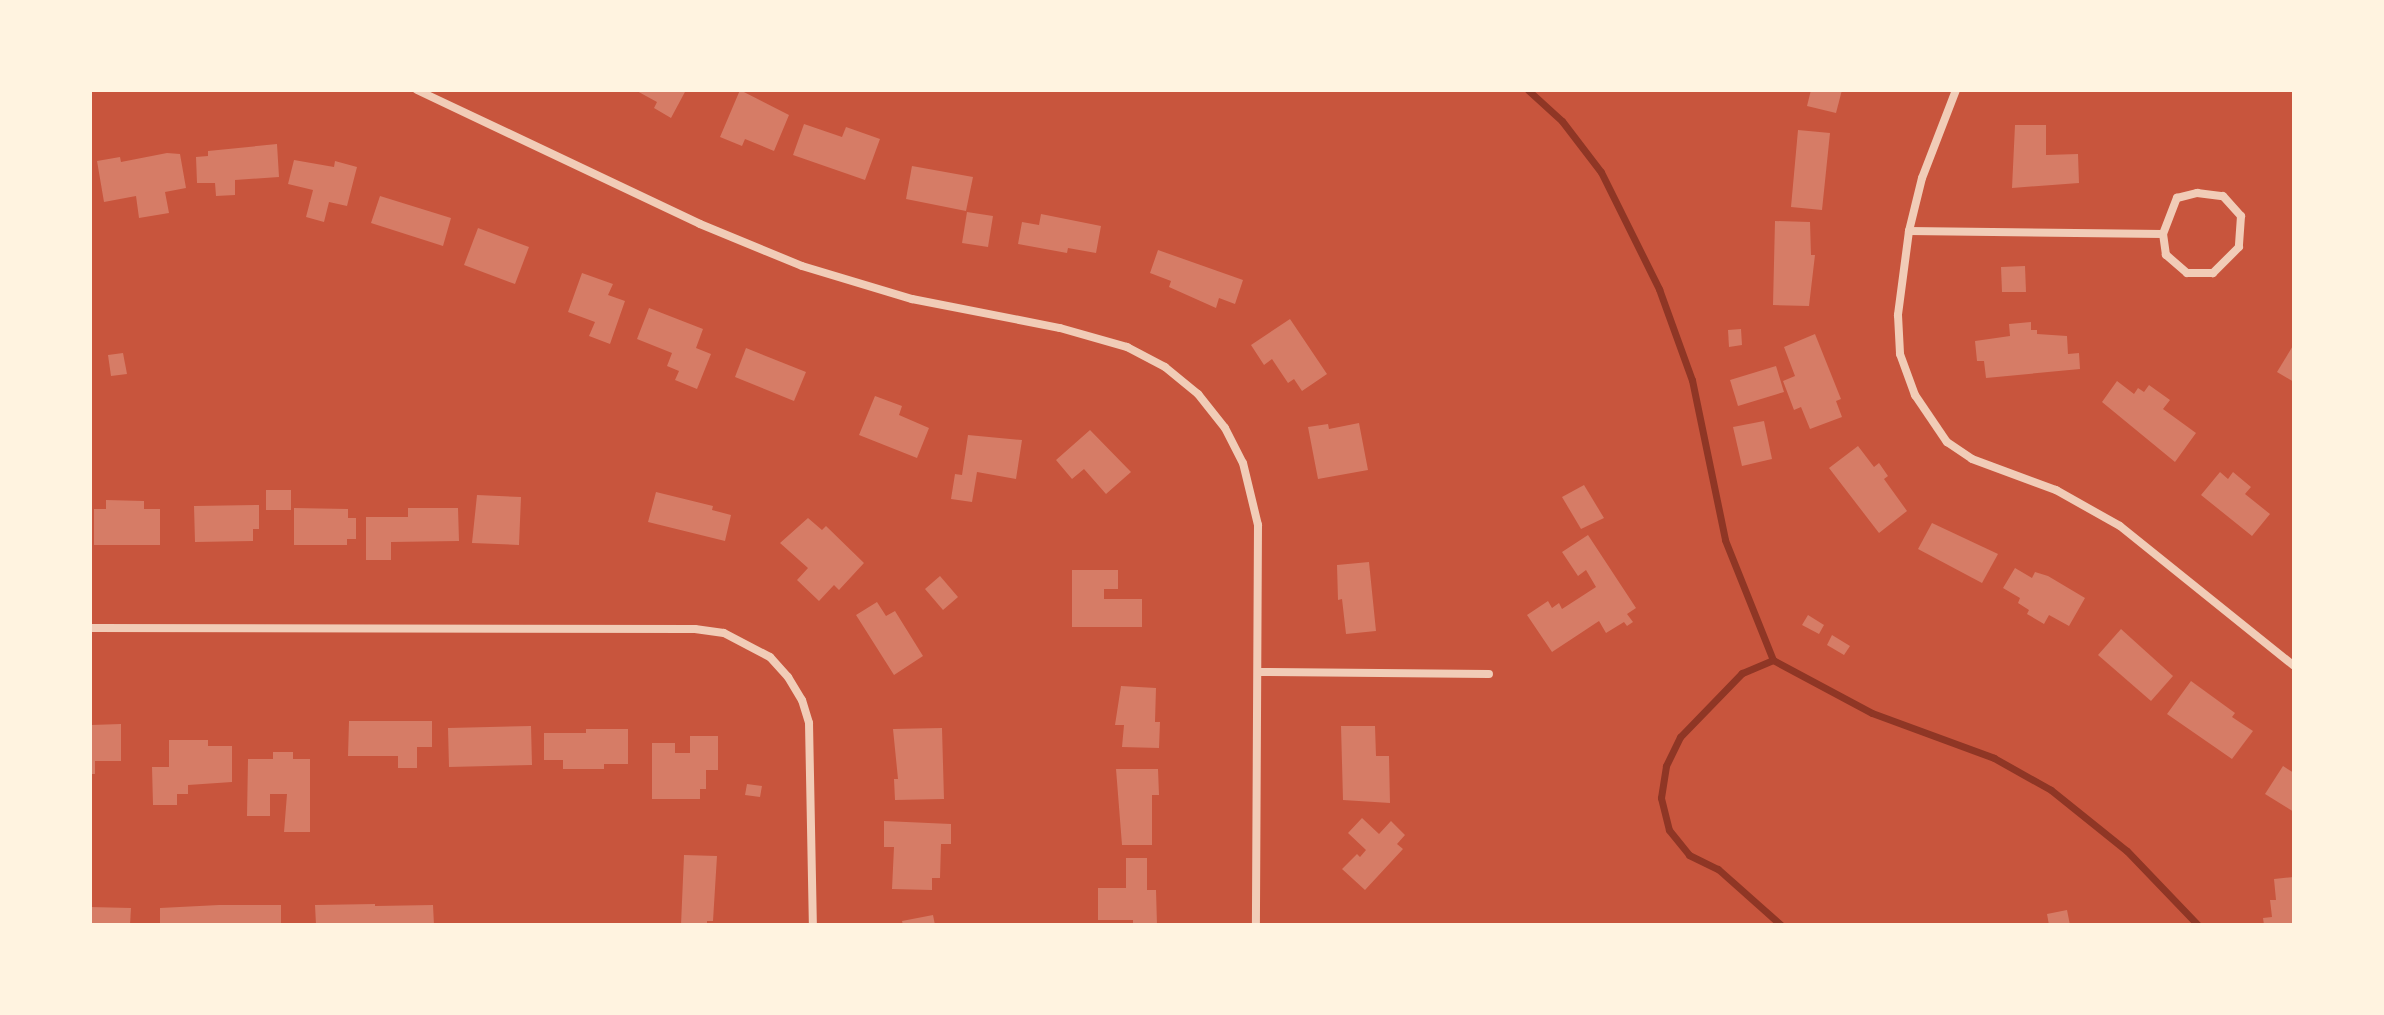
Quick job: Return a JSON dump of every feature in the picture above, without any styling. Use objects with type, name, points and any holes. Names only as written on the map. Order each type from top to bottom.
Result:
[{"type":"street","points":[[417,90],[700,224],[802,266],[912,299],[1060,328],[1127,347],[1165,367],[1198,394],[1225,428],[1243,463],[1253,493],[1258,525],[1256,925]]},
{"type":"street","points":[[1956,90],[1922,178],[1909,231],[1898,315],[1900,354],[1915,395],[1947,442],[1972,459],[2056,490],[2120,526],[2294,666]]},
{"type":"street","points":[[2197,193],[2223,196],[2241,216],[2239,247],[2213,273],[2187,273],[2166,255],[2163,234],[2177,198],[2197,193]]},
{"type":"street","points":[[1909,231],[2163,234]]},
{"type":"street","points":[[90,628],[695,629],[724,633],[770,657],[788,677],[802,700],[809,723],[813,925]]},
{"type":"street","points":[[1258,672],[1489,674]]},
{"type":"building","points":[[635,90],[686,90],[671,118],[654,108],[657,102]]},
{"type":"building","points":[[740,90],[789,115],[774,151],[745,139],[742,146],[720,137]]},
{"type":"building","points":[[1811,90],[1842,90],[1836,113],[1807,106]]},
{"type":"building","points":[[804,124],[842,137],[846,127],[880,139],[865,180],[793,155]]},
{"type":"building","points":[[2015,125],[2046,125],[2046,155],[2078,154],[2079,183],[2012,188]]},
{"type":"building","points":[[1798,130],[1830,133],[1822,210],[1791,207]]},
{"type":"building","points":[[277,144],[279,177],[235,180],[235,195],[216,196],[215,183],[197,183],[196,157],[208,156],[208,151]]},
{"type":"building","points":[[167,153],[180,154],[186,188],[165,192],[169,213],[139,218],[136,196],[104,202],[97,161],[120,157],[121,162]]},
{"type":"building","points":[[294,160],[334,167],[335,161],[357,167],[347,206],[329,202],[324,222],[306,217],[313,190],[288,184]]},
{"type":"building","points":[[912,166],[973,177],[966,211],[906,199]]},
{"type":"building","points":[[380,196],[451,218],[443,246],[371,223]]},
{"type":"building","points":[[967,212],[993,216],[988,247],[962,243]]},
{"type":"building","points":[[1041,214],[1101,226],[1096,253],[1068,248],[1067,253],[1018,244],[1022,222],[1039,225]]},
{"type":"building","points":[[1775,221],[1810,222],[1811,255],[1815,255],[1809,306],[1773,305]]},
{"type":"building","points":[[478,228],[529,247],[515,284],[464,265]]},
{"type":"building","points":[[1158,250],[1243,280],[1235,304],[1219,298],[1216,308],[1169,287],[1171,281],[1150,273]]},
{"type":"building","points":[[2025,266],[2026,292],[2002,292],[2001,267]]},
{"type":"building","points":[[582,273],[613,284],[608,295],[625,301],[610,344],[589,336],[595,322],[568,312]]},
{"type":"building","points":[[649,308],[703,329],[696,348],[711,354],[697,389],[675,380],[679,371],[667,366],[672,353],[637,339]]},
{"type":"building","points":[[1290,319],[1327,374],[1302,391],[1294,379],[1288,383],[1272,359],[1264,365],[1251,345]]},
{"type":"building","points":[[2031,322],[2031,330],[2037,330],[2037,334],[2067,336],[2068,354],[2079,353],[2080,369],[1986,378],[1984,361],[1977,361],[1975,341],[2010,336],[2009,324]]},
{"type":"building","points":[[1741,329],[1742,345],[1729,347],[1728,330]]},
{"type":"building","points":[[1815,334],[1841,399],[1836,401],[1842,417],[1810,429],[1801,407],[1794,410],[1783,381],[1795,376],[1784,347]]},
{"type":"building","points":[[2294,344],[2294,382],[2277,372]]},
{"type":"building","points":[[746,348],[806,372],[794,401],[735,377]]},
{"type":"building","points":[[123,353],[127,374],[111,376],[108,355]]},
{"type":"building","points":[[1776,366],[1784,392],[1738,406],[1730,380]]},
{"type":"building","points":[[2117,381],[2134,394],[2138,388],[2144,392],[2149,385],[2170,400],[2163,409],[2196,433],[2175,462],[2102,402]]},
{"type":"building","points":[[875,396],[902,406],[899,415],[929,428],[917,458],[859,435]]},
{"type":"building","points":[[1764,421],[1772,459],[1742,466],[1733,427]]},
{"type":"building","points":[[1359,423],[1368,470],[1318,479],[1308,427],[1328,424],[1329,429]]},
{"type":"building","points":[[1090,430],[1131,472],[1106,494],[1084,469],[1072,479],[1056,460]]},
{"type":"building","points":[[968,435],[1022,440],[1016,479],[977,472],[972,502],[951,499],[955,474],[962,475]]},
{"type":"building","points":[[1858,446],[1874,467],[1879,463],[1888,476],[1884,479],[1907,511],[1879,533],[1829,468]]},
{"type":"building","points":[[2220,472],[2228,479],[2233,472],[2251,487],[2245,494],[2270,514],[2252,536],[2201,495]]},
{"type":"building","points":[[1584,485],[1604,518],[1581,529],[1562,497]]},
{"type":"building","points":[[266,490],[291,490],[291,510],[266,510]]},
{"type":"building","points":[[656,492],[713,506],[712,510],[731,515],[725,541],[648,522]]},
{"type":"building","points":[[477,495],[521,497],[519,545],[472,543]]},
{"type":"building","points":[[106,500],[144,501],[144,509],[160,509],[160,545],[94,545],[94,509],[106,509]]},
{"type":"building","points":[[259,505],[259,529],[253,529],[253,541],[195,542],[194,506]]},
{"type":"building","points":[[294,508],[348,509],[348,518],[356,518],[356,539],[347,539],[347,545],[294,545]]},
{"type":"building","points":[[408,508],[458,508],[459,541],[391,542],[391,560],[366,560],[366,517],[408,517]]},
{"type":"building","points":[[808,518],[822,530],[826,526],[864,563],[839,590],[834,585],[819,601],[797,580],[808,568],[780,543]]},
{"type":"building","points":[[1932,523],[1998,554],[1982,583],[1918,549]]},
{"type":"building","points":[[1588,535],[1636,608],[1627,614],[1633,622],[1627,626],[1624,622],[1606,633],[1599,621],[1552,652],[1527,615],[1548,601],[1552,608],[1559,603],[1562,609],[1596,587],[1586,570],[1578,576],[1562,552]]},
{"type":"building","points":[[1369,562],[1376,631],[1346,634],[1342,599],[1338,600],[1337,565]]},
{"type":"building","points":[[2015,568],[2032,578],[2035,572],[2048,576],[2085,598],[2069,626],[2049,615],[2044,624],[2027,614],[2029,610],[2018,603],[2020,598],[2003,588]]},
{"type":"building","points":[[1072,570],[1118,570],[1118,589],[1104,589],[1104,599],[1142,599],[1142,627],[1072,627]]},
{"type":"building","points":[[940,576],[958,597],[943,610],[925,589]]},
{"type":"building","points":[[877,602],[886,616],[895,611],[923,656],[894,675],[856,615]]},
{"type":"building","points":[[1808,615],[1824,625],[1819,634],[1802,625]]},
{"type":"building","points":[[2121,629],[2173,676],[2151,701],[2098,655]]},
{"type":"building","points":[[1832,635],[1850,646],[1844,655],[1827,645]]},
{"type":"building","points":[[2191,681],[2235,713],[2232,717],[2253,731],[2232,759],[2167,714]]},
{"type":"building","points":[[1121,686],[1156,688],[1155,722],[1160,722],[1159,748],[1122,747],[1124,725],[1115,725]]},
{"type":"building","points":[[349,721],[432,721],[432,747],[417,747],[417,768],[398,768],[398,756],[348,756]]},
{"type":"building","points":[[121,724],[121,761],[95,761],[95,774],[90,774],[91,725]]},
{"type":"building","points":[[531,726],[532,765],[449,767],[448,728]]},
{"type":"building","points":[[1341,726],[1375,726],[1376,756],[1389,756],[1390,803],[1343,800]]},
{"type":"building","points":[[942,728],[944,799],[895,800],[894,779],[898,779],[893,729]]},
{"type":"building","points":[[586,729],[628,729],[628,764],[604,764],[604,769],[563,769],[563,760],[544,760],[544,733],[586,733]]},
{"type":"building","points":[[690,736],[718,736],[718,770],[706,770],[706,789],[700,789],[700,799],[652,799],[652,743],[675,743],[675,753],[690,753]]},
{"type":"building","points":[[169,740],[208,740],[208,746],[232,746],[232,782],[188,785],[188,794],[177,794],[177,805],[153,805],[152,767],[169,767]]},
{"type":"building","points":[[273,752],[293,752],[293,759],[310,759],[310,832],[284,832],[287,794],[270,794],[270,816],[247,816],[248,759],[273,759]]},
{"type":"building","points":[[2283,766],[2294,773],[2294,812],[2265,794]]},
{"type":"building","points":[[1116,769],[1158,769],[1159,795],[1152,795],[1152,845],[1122,845]]},
{"type":"building","points":[[747,784],[762,786],[760,797],[745,795]]},
{"type":"building","points":[[1362,818],[1379,834],[1391,821],[1405,835],[1397,844],[1403,849],[1365,890],[1342,869],[1357,854],[1360,857],[1366,850],[1348,833]]},
{"type":"building","points":[[884,821],[951,824],[951,844],[941,844],[940,878],[932,878],[932,890],[892,889],[894,847],[884,847]]},
{"type":"building","points":[[684,855],[717,856],[713,921],[707,921],[707,925],[681,925]]},
{"type":"building","points":[[1126,858],[1147,858],[1147,890],[1156,890],[1157,925],[1133,925],[1133,920],[1098,920],[1098,888],[1126,888]]},
{"type":"building","points":[[2294,877],[2294,925],[2264,925],[2263,918],[2272,917],[2270,900],[2276,900],[2274,879]]},
{"type":"building","points":[[281,905],[281,925],[160,925],[160,908]]},
{"type":"building","points":[[315,905],[433,905],[434,925],[316,925]]},
{"type":"building","points":[[90,907],[131,908],[130,925],[90,925]]},
{"type":"building","points":[[2067,910],[2070,925],[2049,925],[2047,914]]},
{"type":"building","points":[[933,915],[935,925],[903,925],[902,921]]},
{"type":"waterway","points":[[1528,90],[1562,121],[1601,172],[1659,289],[1692,380],[1725,540],[1773,660],[1872,713],[1994,758],[2051,790],[2127,851],[2198,925]]},
{"type":"waterway","points":[[1773,660],[1742,673],[1680,737],[1666,766],[1661,798],[1669,830],[1689,855],[1718,869],[1781,925]]}]
